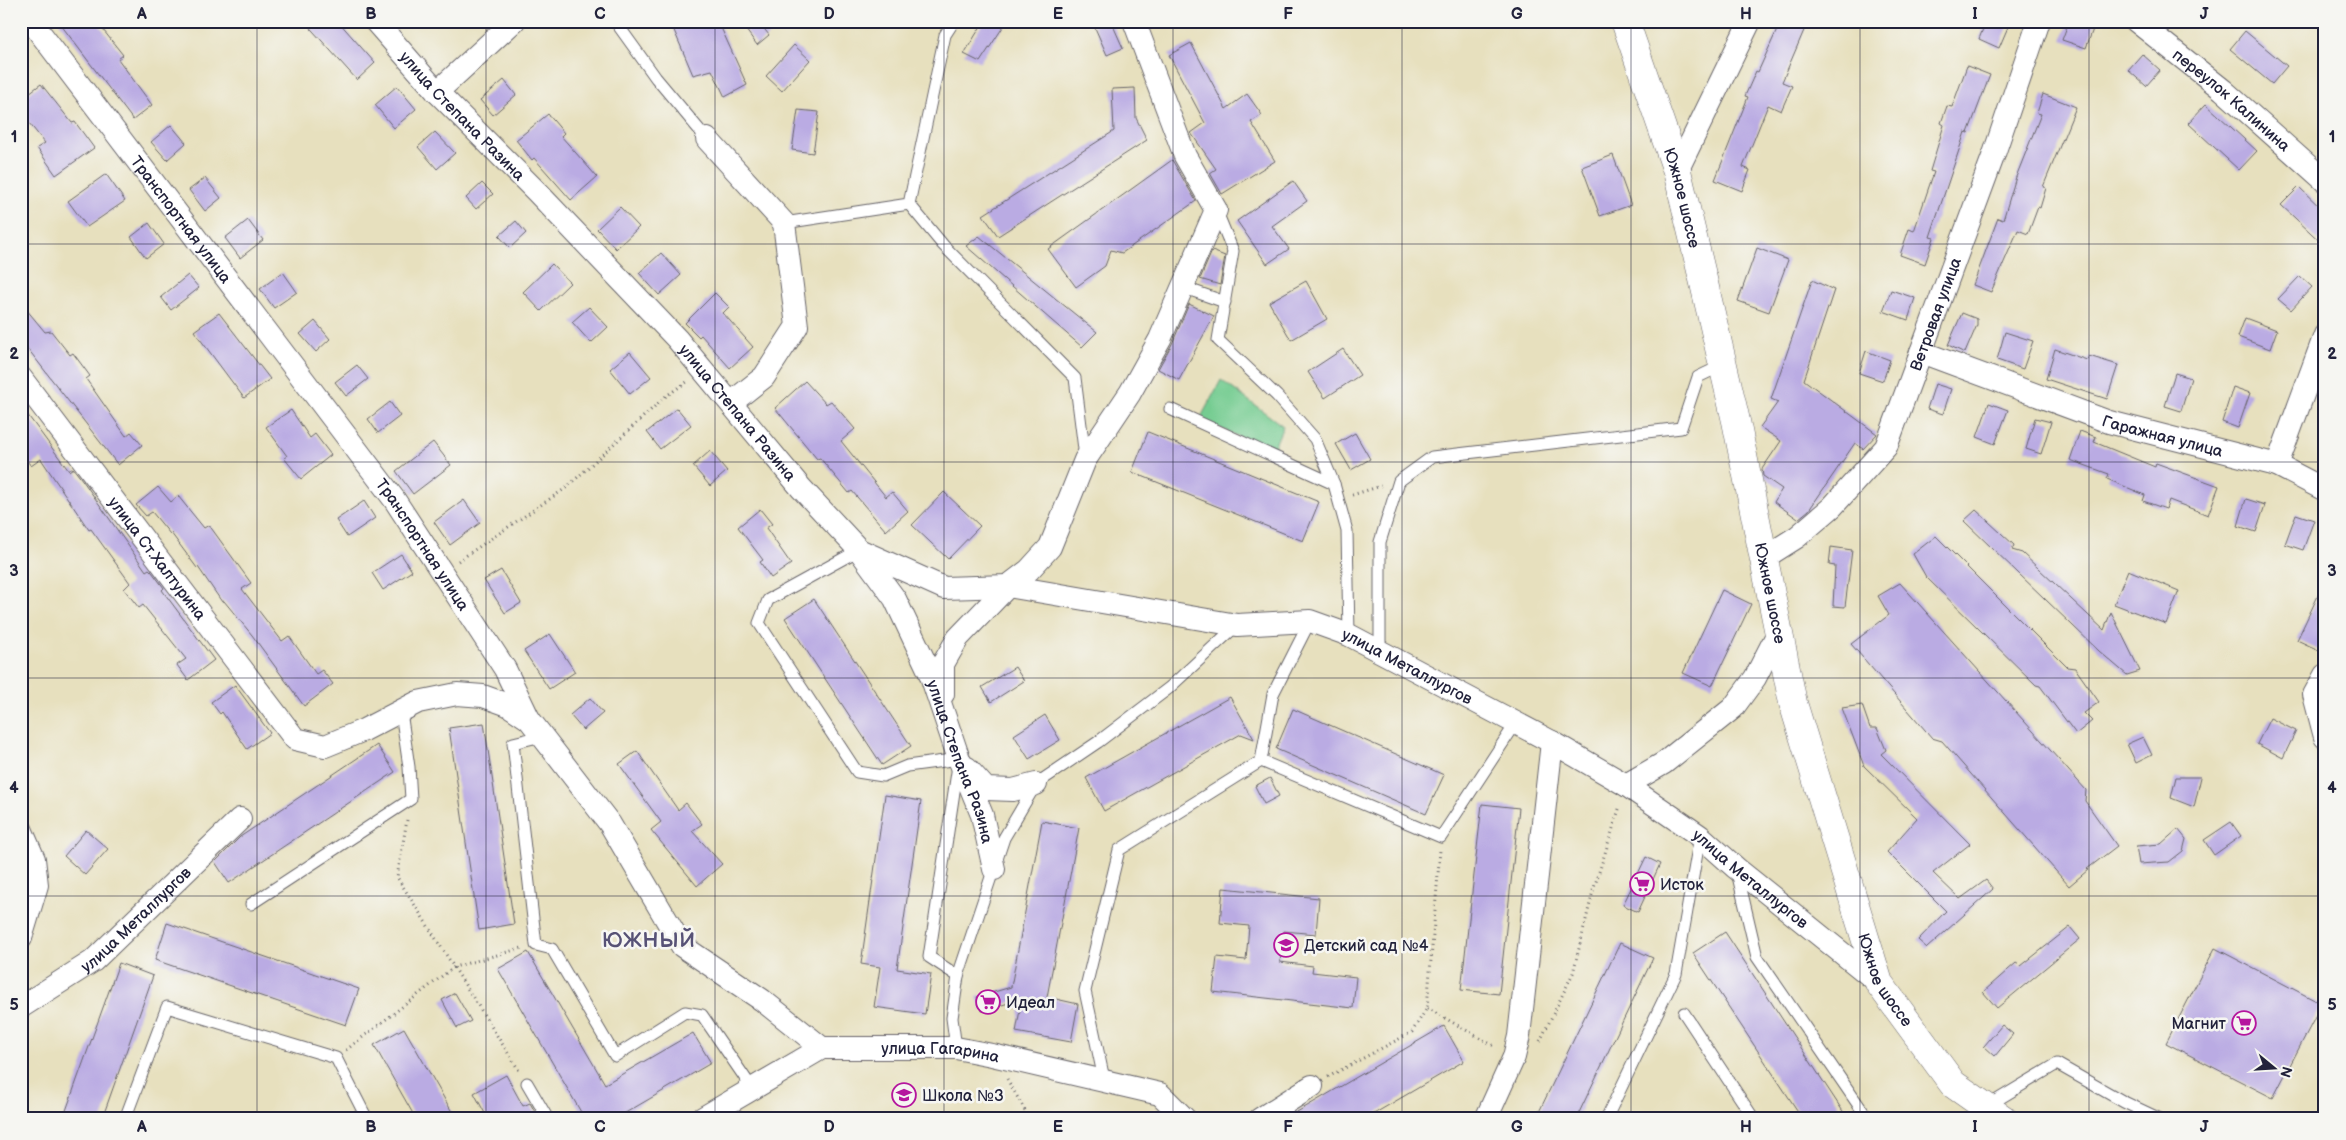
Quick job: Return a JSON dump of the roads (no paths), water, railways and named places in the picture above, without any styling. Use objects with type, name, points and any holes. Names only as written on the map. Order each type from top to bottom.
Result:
[{"type":"street","name":"Транспортная улица","points":[[31,21],[394,499],[505,669],[536,727],[610,824],[682,946],[762,1000],[822,1048]]},
{"type":"street","name":"улица Степана Разина","points":[[375,21],[437,92],[678,339],[801,488],[858,550],[895,599],[930,673],[959,759],[982,814],[994,869]]},
{"type":"street","points":[[437,92],[514,21]]},
{"type":"street","points":[[943,712],[943,664],[958,638],[1008,586],[1029,570],[1050,548],[1085,460],[1130,393],[1160,339],[1216,210],[1185,156],[1134,21]]},
{"type":"street","name":"Южное шоссе","points":[[1625,21],[1677,171],[1723,365],[1793,703],[1879,983],[1953,1084],[1994,1113]]},
{"type":"street","points":[[1677,171],[1750,21]]},
{"type":"street","name":"Ветровая улица","points":[[1762,559],[1797,537],[1832,507],[1886,447],[1994,154],[2039,21]]},
{"type":"street","name":"переулок Калинина","points":[[2136,21],[2223,90],[2325,181]]},
{"type":"street","points":[[707,139],[784,223],[798,326],[764,377],[731,403]]},
{"type":"street","points":[[2278,465],[2325,335]]},
{"type":"street","name":"Гаражная улица","points":[[1922,352],[2109,422],[2278,465],[2325,490]]},
{"type":"street","name":"улица Ст.Халтурина","points":[[21,378],[295,739],[325,746],[401,712]]},
{"type":"street","name":"улица Металлургов","points":[[858,550],[944,588],[1008,586],[1237,625],[1310,621],[1349,635],[1552,742],[1626,785],[1700,836],[1736,868],[1879,983]]},
{"type":"street","points":[[1626,785],[1664,763],[1733,708],[1755,678],[1779,631]]},
{"type":"street","points":[[2325,675],[2314,695],[2325,737]]},
{"type":"street","points":[[401,712],[418,702],[458,694],[483,696],[508,705],[536,727]]},
{"type":"street","points":[[1486,1119],[1514,1057],[1519,1036],[1552,742]]},
{"type":"street","points":[[959,759],[986,789],[1013,790],[1036,784]]},
{"type":"street","name":"улица Металлургов","points":[[21,1007],[93,961],[240,819]]},
{"type":"street","points":[[21,829],[34,859],[37,885],[21,938]]},
{"type":"street","name":"улица Гагарина","points":[[701,1119],[822,1048],[956,1048],[1104,1079],[1160,1094],[1185,1119]]},
{"type":"street","points":[[1260,1119],[1312,1086]]},
{"type":"lane","points":[[615,21],[656,78],[707,139]]},
{"type":"lane","points":[[909,204],[945,35],[954,21]]},
{"type":"lane","points":[[784,223],[909,204]]},
{"type":"lane","points":[[909,204],[943,245],[1075,378],[1085,460]]},
{"type":"lane","points":[[1216,210],[1233,251],[1218,340],[1277,396],[1315,438],[1334,484],[1347,531],[1349,635]]},
{"type":"lane","points":[[1182,287],[1225,302]]},
{"type":"lane","points":[[1380,651],[1380,542],[1399,481],[1432,457],[1681,428],[1698,377],[1723,365]]},
{"type":"lane","points":[[1170,410],[1334,484]]},
{"type":"lane","points":[[858,550],[768,600],[759,623],[857,772],[883,776],[907,766],[959,759],[929,958],[958,976]]},
{"type":"lane","points":[[1104,1079],[1085,991],[1119,850],[1261,761],[1273,694],[1310,621]]},
{"type":"lane","points":[[956,1048],[952,1018],[958,976],[1004,838],[1036,784],[1098,742],[1169,688],[1237,625]]},
{"type":"lane","points":[[250,904],[410,799],[409,767],[401,712]]},
{"type":"lane","points":[[1261,761],[1441,836],[1516,724]]},
{"type":"lane","points":[[536,727],[513,743],[536,944],[552,949],[615,1056],[686,1012],[702,1015],[752,1088]]},
{"type":"lane","points":[[1606,1119],[1676,974],[1700,836]]},
{"type":"lane","points":[[1736,868],[1757,957],[1868,1119]]},
{"type":"lane","points":[[125,1119],[167,1007],[336,1058],[367,1119]]},
{"type":"lane","points":[[1684,1013],[1754,1119]]},
{"type":"lane","points":[[1994,1113],[2057,1064],[2124,1102],[2160,1119]]},
{"type":"lane","points":[[527,1083],[548,1119]]},
{"type":"place","name":"Исток","points":[[1642,884]]},
{"type":"place","name":"Детский сад №4","points":[[1286,945]]},
{"type":"place","name":"Идеал","points":[[988,1002]]},
{"type":"place","name":"Магнит","points":[[2244,1023]]},
{"type":"place","name":"Школа №3","points":[[904,1095]]},
{"type":"district","name":"ЮЖНЫЙ","points":[[649,940]]}]
